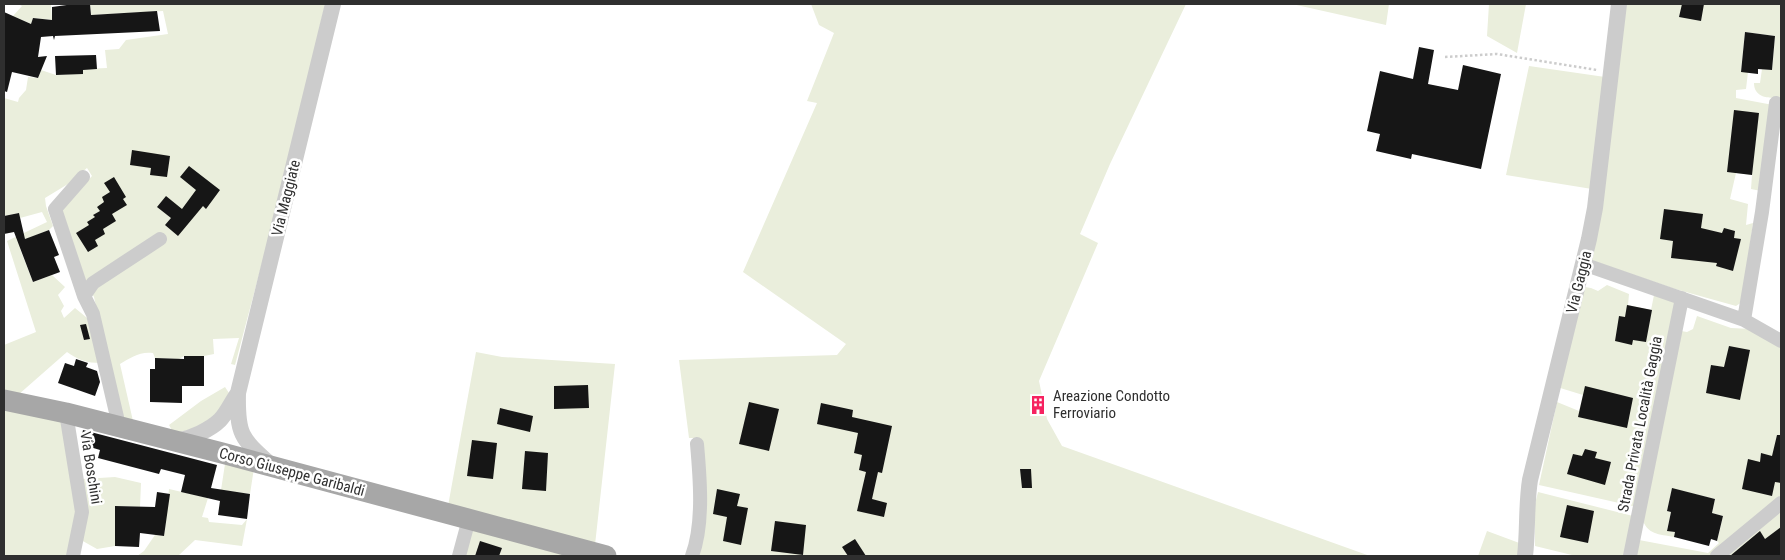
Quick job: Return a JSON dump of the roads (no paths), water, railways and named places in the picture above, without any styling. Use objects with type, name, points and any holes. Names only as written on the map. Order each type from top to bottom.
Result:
[{"type":"main road","name":"Corso Giuseppe Garibaldi","points":[[4,400],[66,413],[177,441],[606,556]]},
{"type":"street","name":"Via Maggiate","points":[[272,466],[249,445],[240,427],[238,393],[333,4]]},
{"type":"street","name":"Via Gaggia","points":[[1525,556],[1527,496],[1530,480],[1595,208],[1619,4]]},
{"type":"street","points":[[1744,320],[1762,212],[1776,103]]},
{"type":"street","points":[[83,177],[55,209],[84,296],[93,314],[117,417],[115,426]]},
{"type":"street","points":[[84,296],[94,282],[160,239]]},
{"type":"street","points":[[1583,264],[1744,320],[1781,341]]},
{"type":"street","name":"Strada Privata Località Gaggia","points":[[1630,556],[1682,298]]},
{"type":"street","name":"Via Maggiate","points":[[177,441],[186,439],[220,420],[238,393]]},
{"type":"street","name":"Via Boschini","points":[[66,413],[82,512],[73,556]]},
{"type":"street","points":[[220,420],[218,438],[222,453]]},
{"type":"street","points":[[222,453],[233,440],[240,427]]},
{"type":"street","points":[[692,556],[697,544],[700,483],[696,444]]},
{"type":"street","points":[[1717,556],[1781,504]]},
{"type":"street","points":[[459,556],[469,519]]},
{"type":"place","name":"Areazione Condotto Ferroviario","points":[[1038,405]]}]
